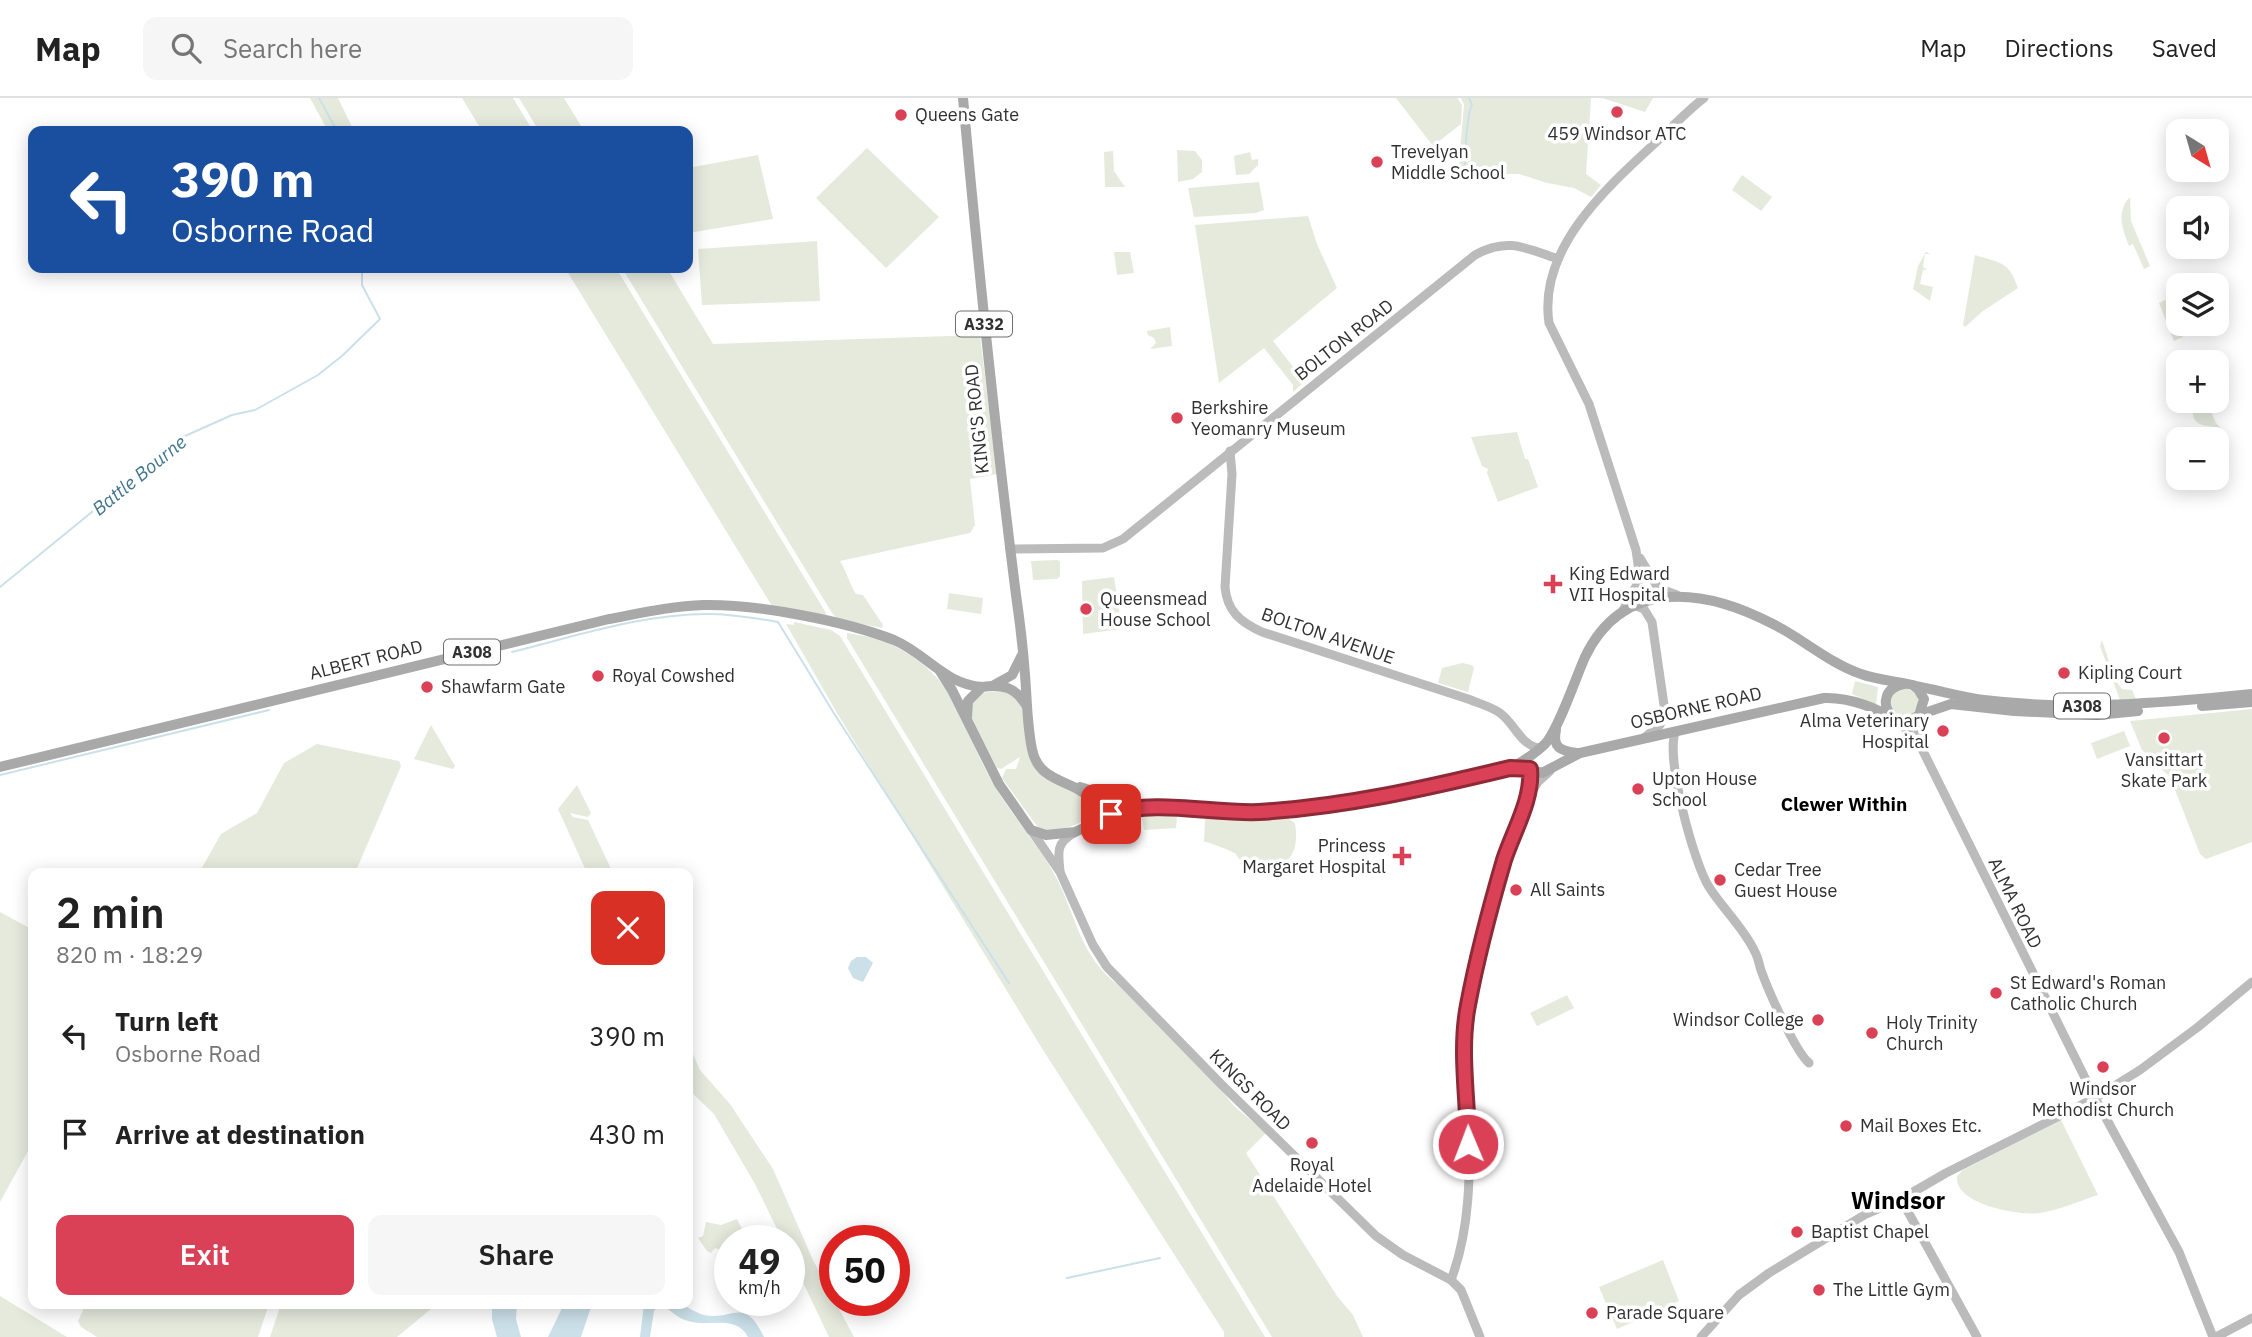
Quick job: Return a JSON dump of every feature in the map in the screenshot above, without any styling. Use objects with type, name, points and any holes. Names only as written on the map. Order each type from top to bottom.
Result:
[{"type":"main road","name":"KING'S ROAD","points":[[963,98],[990,386],[1035,759],[1048,776],[1074,786]]},
{"type":"main road","name":"A308","points":[[1529,763],[1538,748],[1546,742],[1593,643],[1621,614],[1648,599],[1680,596],[1729,605],[1752,614],[1863,675],[1983,700],[2079,706],[2141,704],[2252,694]]},
{"type":"main road","name":"ALBERT ROAD","points":[[0,767],[609,619],[679,606],[732,606],[833,623],[902,644],[966,686],[1008,688],[1019,693],[1028,706]]},
{"type":"main road","points":[[967,724],[968,701],[987,687],[1012,675],[1024,652]]},
{"type":"main road","name":"ALBERT ROAD","points":[[940,671],[999,784],[1031,830]]},
{"type":"main road","points":[[1896,719],[1886,706],[1887,695],[1897,685],[1909,684],[1918,689],[1924,699],[1918,716]]},
{"type":"main road","name":"OSBORNE ROAD","points":[[1080,830],[1123,810],[1146,807],[1258,812],[1354,803],[1529,763],[1542,773],[1580,753],[1824,698],[1850,700],[1896,719]]},
{"type":"main road","name":"A308","points":[[1896,719],[1910,721],[1951,704],[2014,711],[2096,715],[2252,702]]},
{"type":"main road","points":[[1559,716],[1555,734],[1556,745],[1562,751],[1580,753]]},
{"type":"main road","points":[[1031,830],[1046,835],[1080,830],[1092,819],[1094,806],[1084,793],[1074,786]]},
{"type":"main road","name":"OSBORNE ROAD","points":[[1074,786],[1146,807]]},
{"type":"street","points":[[1621,614],[1640,579],[1636,550],[1589,404],[1549,323],[1548,292],[1558,259],[1579,224],[1606,190],[1704,98]]},
{"type":"street","name":"BOLTON ROAD","points":[[1010,549],[1103,548],[1112,545],[1123,539],[1475,255],[1488,248],[1517,245],[1558,259]]},
{"type":"street","name":"BOLTON AVENUE","points":[[1230,451],[1232,474],[1225,586],[1226,600],[1238,618],[1262,632],[1468,699],[1500,713],[1521,738],[1538,748]]},
{"type":"street","points":[[1636,550],[1658,588],[1680,596]]},
{"type":"street","points":[[1634,605],[1643,609],[1652,622],[1665,712],[1660,725],[1647,738],[1665,744],[1673,759]]},
{"type":"street","name":"ALMA ROAD","points":[[1918,716],[1920,745]]},
{"type":"street","name":"ALMA ROAD","points":[[1896,719],[1920,745],[2095,1098],[2179,1252],[2207,1323]]},
{"type":"street","points":[[1676,731],[1673,739],[1673,759],[1684,813],[1704,880],[1753,947],[1775,1001],[1800,1052],[1809,1063]]},
{"type":"street","name":"BOLTON AVENUE","points":[[1521,738],[1529,763]]},
{"type":"street","points":[[1451,1280],[1465,1223],[1467,1203],[1468,1119],[1464,1035],[1468,1007],[1503,862],[1531,781],[1529,763]]},
{"type":"street","points":[[1525,802],[1538,782],[1555,767]]},
{"type":"street","name":"KINGS ROAD","points":[[1031,830],[1060,872],[1093,945],[1107,967],[1222,1085],[1376,1236],[1403,1255],[1451,1280],[1461,1290],[1480,1337]]},
{"type":"street","points":[[1060,872],[1059,845],[1064,838],[1080,830]]},
{"type":"street","points":[[1701,1337],[1742,1292],[1775,1269],[1866,1214],[1901,1199],[1946,1173],[2095,1098],[2140,1070],[2252,982]]},
{"type":"street","points":[[1901,1199],[1977,1337]]},
{"type":"street","points":[[2207,1323],[2218,1335],[2252,1318]]},
{"type":"street","points":[[2204,1337],[2207,1323]]},
{"type":"shaded area","points":[[310,98],[338,98],[352,126],[325,126]]},
{"type":"shaded area","points":[[462,98],[513,98],[530,126],[479,126]]},
{"type":"shaded area","points":[[519,98],[564,98],[581,126],[536,126]]},
{"type":"shaded area","points":[[1396,98],[1457,98],[1462,105],[1461,124],[1433,146]]},
{"type":"shaded area","points":[[1461,98],[1591,98],[1586,174],[1601,185],[1591,197],[1574,188],[1519,174],[1458,174],[1464,105]]},
{"type":"shaded area","points":[[1602,98],[1653,98],[1645,112]]},
{"type":"shaded area","points":[[867,148],[939,217],[886,268],[816,198]]},
{"type":"shaded area","points":[[1177,150],[1195,151],[1202,160],[1202,172],[1193,179],[1178,182]]},
{"type":"shaded area","points":[[1113,151],[1114,171],[1125,187],[1105,187],[1104,152]]},
{"type":"shaded area","points":[[1250,152],[1252,160],[1258,159],[1258,165],[1249,174],[1236,175],[1234,156]]},
{"type":"shaded area","points":[[758,155],[773,219],[693,232],[693,167]]},
{"type":"shaded area","points":[[1742,175],[1772,197],[1761,211],[1732,190]]},
{"type":"shaded area","points":[[1259,182],[1264,210],[1256,213],[1194,217],[1188,188]]},
{"type":"shaded area","points":[[2130,197],[2131,221],[2150,266],[2144,269],[2133,244],[2129,246],[2123,227],[2123,208]]},
{"type":"shaded area","points":[[1308,216],[1317,244],[1337,288],[1273,341],[1301,377],[1308,379],[1293,392],[1293,385],[1264,348],[1219,383],[1195,225]]},
{"type":"shaded area","points":[[817,241],[820,301],[702,305],[698,249]]},
{"type":"shaded area","points":[[1114,252],[1130,252],[1134,273],[1117,275]]},
{"type":"shaded area","points":[[1926,252],[1930,254],[1925,254],[1923,267],[1927,270],[1923,270],[1920,284],[1933,287],[1930,301],[1913,289],[1918,266]]},
{"type":"shaded area","points":[[1975,255],[2002,264],[2015,279],[2018,288],[1983,311],[1965,327],[1963,325]]},
{"type":"shaded area","points":[[568,273],[619,273],[826,613],[825,617],[772,606]]},
{"type":"shaded area","points":[[625,273],[670,273],[713,344],[980,335],[997,474],[970,479],[975,525],[970,533],[840,561],[856,594],[863,595],[883,625],[882,628],[837,619]]},
{"type":"shaded area","points":[[2166,300],[2166,321],[2159,303]]},
{"type":"shaded area","points":[[1170,327],[1172,346],[1150,349],[1156,343],[1147,331]]},
{"type":"shaded area","points":[[2172,336],[2183,336],[2183,337],[2174,341]]},
{"type":"shaded area","points":[[2193,413],[2211,413],[2220,427],[2198,423]]},
{"type":"shaded area","points":[[1517,432],[1525,459],[1528,459],[1538,487],[1498,502],[1487,473],[1488,469],[1482,466],[1471,437]]},
{"type":"shaded area","points":[[1058,560],[1060,576],[1057,579],[1033,580],[1031,561]]},
{"type":"shaded area","points":[[1114,577],[1122,629],[1083,634],[1082,581]]},
{"type":"shaded area","points":[[949,593],[983,598],[981,614],[947,609]]},
{"type":"shaded area","points":[[794,622],[831,630],[840,636],[1265,1337],[1224,1337],[1224,1332],[1043,1050],[837,713],[786,624],[794,625]]},
{"type":"shaded area","points":[[847,633],[878,639],[901,649],[932,672],[948,692],[990,778],[1052,869],[1081,937],[1096,962],[1219,1087],[1234,1106],[1266,1133],[1246,1153],[1337,1296],[1353,1315],[1363,1337],[1272,1337],[847,638]]},
{"type":"shaded area","points":[[2102,640],[2115,680],[2122,689],[2132,690],[2136,699],[2120,700],[2100,646]]},
{"type":"shaded area","points":[[1462,663],[1474,668],[1468,692],[1438,683],[1442,668]]},
{"type":"shaded area","points":[[1855,681],[1878,687],[1876,705],[1852,694]]},
{"type":"shaded area","points":[[1901,687],[1913,692],[1918,698],[1911,717],[1896,718],[1887,701]]},
{"type":"shaded area","points":[[1007,690],[1018,695],[1043,777],[1086,798],[1092,812],[1075,825],[1040,830],[1002,778],[1006,769],[1016,769],[1020,757],[1001,769],[997,768],[969,715],[970,702],[981,693]]},
{"type":"shaded area","points":[[2252,709],[2252,842],[2206,859],[2200,854],[2170,777],[2142,750],[2130,721]]},
{"type":"shaded area","points":[[431,725],[455,766],[453,769],[414,759]]},
{"type":"shaded area","points":[[2124,731],[2130,746],[2097,759],[2091,743]]},
{"type":"shaded area","points":[[317,744],[399,761],[401,766],[357,868],[202,868],[221,834],[257,813],[284,763]]},
{"type":"shaded area","points":[[577,785],[591,813],[588,817],[570,813],[573,817],[588,820],[611,868],[585,868],[558,809]]},
{"type":"shaded area","points":[[1142,816],[1177,817],[1176,828],[1144,830]]},
{"type":"shaded area","points":[[1284,816],[1295,823],[1296,843],[1288,860],[1276,868],[1245,867],[1235,853],[1204,842],[1205,818]]},
{"type":"shaded area","points":[[0,912],[28,927],[28,1151],[0,1202]]},
{"type":"shaded area","points":[[1567,995],[1574,1008],[1537,1026],[1530,1013]]},
{"type":"shaded area","points":[[693,1054],[700,1070],[730,1104],[773,1169],[798,1225],[775,1225],[755,1184],[714,1114],[693,1094]]},
{"type":"shaded area","points":[[2061,1120],[2098,1195],[2055,1210],[2031,1213],[2004,1210],[1976,1201],[1959,1186],[1957,1176],[1963,1170]]},
{"type":"shaded area","points":[[737,1219],[740,1225],[721,1225]]},
{"type":"shaded area","points":[[706,1222],[721,1225],[714,1225],[714,1249],[711,1253],[698,1238],[703,1236]]},
{"type":"shaded area","points":[[805,1242],[819,1271],[819,1316],[805,1287]]},
{"type":"shaded area","points":[[1663,1260],[1679,1301],[1617,1329],[1599,1287]]},
{"type":"shaded area","points":[[0,1296],[67,1337],[0,1337]]},
{"type":"shaded area","points":[[84,1309],[267,1309],[258,1337],[97,1337],[81,1327],[78,1321]]},
{"type":"shaded area","points":[[279,1309],[431,1309],[397,1337],[270,1337]]},
{"type":"shaded area","points":[[819,1316],[843,1316],[854,1337],[829,1337]]},
{"type":"water","points":[[857,957],[866,957],[873,963],[863,982],[853,978],[848,968],[851,961]]},
{"type":"water","points":[[492,1309],[517,1309],[516,1319],[521,1337],[497,1337]]},
{"type":"water","points":[[562,1309],[590,1309],[581,1337],[548,1337]]},
{"type":"water","points":[[643,1309],[655,1309],[650,1337],[640,1337]]},
{"type":"water","points":[[668,1309],[689,1309],[714,1316],[748,1316],[764,1337],[748,1337],[736,1325],[728,1323],[685,1320]]},
{"type":"waterway","name":"Battle Bourne","points":[[319,98],[334,126]]},
{"type":"waterway","points":[[1465,165],[1472,105],[1469,98]]},
{"type":"waterway","name":"Battle Bourne","points":[[0,587],[185,436],[232,415],[255,410],[318,375],[343,355],[380,319],[362,285],[362,273]]},
{"type":"waterway","points":[[512,652],[609,627],[683,615],[717,614],[778,622],[835,715],[1009,983]]},
{"type":"waterway","points":[[0,775],[269,710]]},
{"type":"waterway","points":[[1067,1278],[1160,1258]]},
{"type":"place","name":"459 Windsor ATC","points":[[1617,112]]},
{"type":"place","name":"Queens Gate","points":[[901,115]]},
{"type":"place","name":"Trevelyan Middle School","points":[[1377,162]]},
{"type":"place","name":"Berkshire Yeomanry Museum","points":[[1177,418]]},
{"type":"place","name":"King Edward VII Hospital","points":[[1553,584]]},
{"type":"place","name":"Queensmead House School","points":[[1086,609]]},
{"type":"place","name":"Kipling Court","points":[[2064,673]]},
{"type":"place","name":"Royal Cowshed","points":[[598,676]]},
{"type":"place","name":"Shawfarm Gate","points":[[427,687]]},
{"type":"place","name":"Alma Veterinary Hospital","points":[[1943,731]]},
{"type":"place","name":"Vansittart Skate Park","points":[[2164,738]]},
{"type":"place","name":"Upton House School","points":[[1638,789]]},
{"type":"place","name":"Princess Margaret Hospital","points":[[1402,856]]},
{"type":"place","name":"Cedar Tree Guest House","points":[[1720,880]]},
{"type":"place","name":"All Saints","points":[[1516,890]]},
{"type":"place","name":"St Edward's Roman Catholic Church","points":[[1996,993]]},
{"type":"place","name":"Windsor College","points":[[1818,1020]]},
{"type":"place","name":"Holy Trinity Church","points":[[1872,1033]]},
{"type":"place","name":"Windsor Methodist Church","points":[[2103,1067]]},
{"type":"place","name":"Mail Boxes Etc.","points":[[1846,1126]]},
{"type":"place","name":"Royal Adelaide Hotel","points":[[1312,1143]]},
{"type":"place","name":"Baptist Chapel","points":[[1797,1232]]},
{"type":"place","name":"The Little Gym","points":[[1819,1290]]},
{"type":"place","name":"Parade Square","points":[[1592,1313]]},
{"type":"district","name":"Clewer Within","points":[[1844,804]]},
{"type":"district","name":"Windsor","points":[[1898,1201]]},
{"type":"route","points":[[1111,814],[1146,807],[1258,812],[1354,803],[1510,768],[1530,769],[1531,781],[1503,862],[1468,1007],[1464,1035],[1468,1144]]}]
